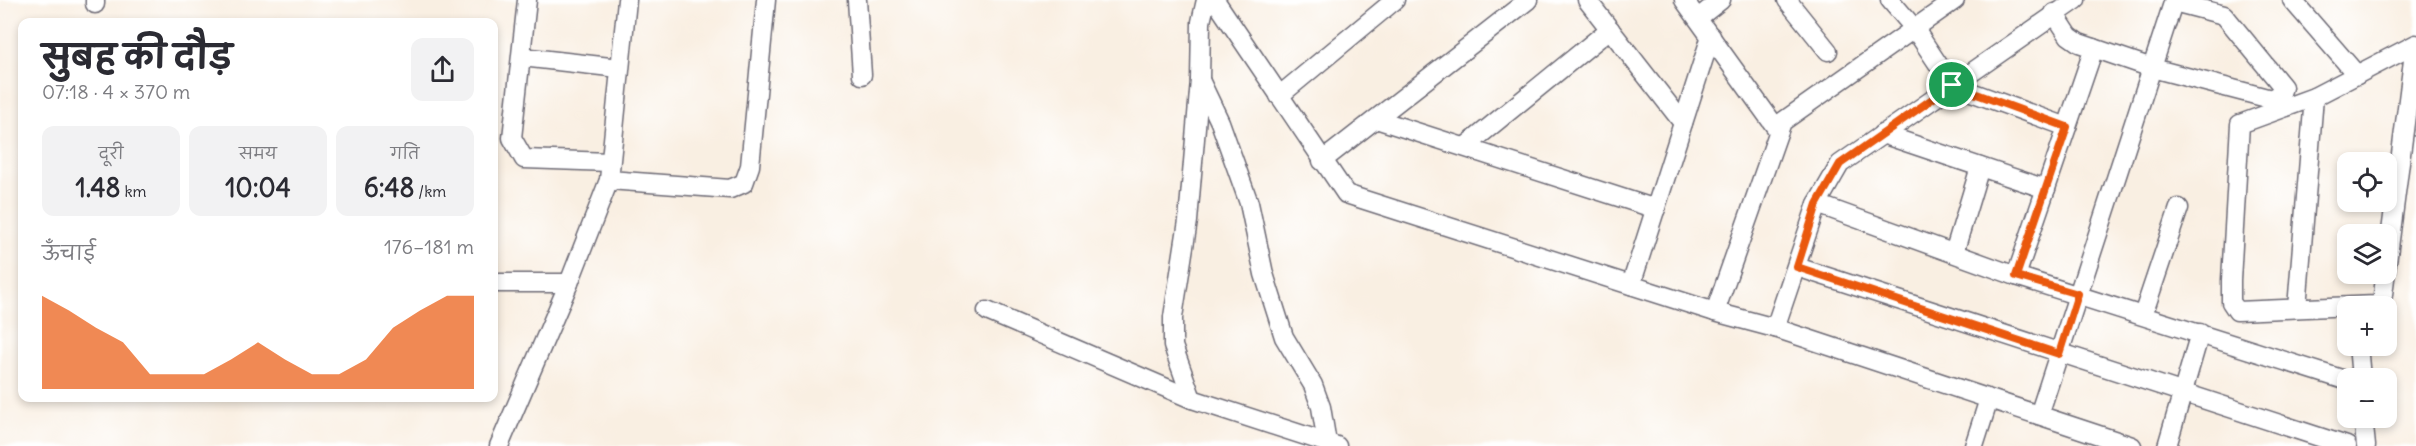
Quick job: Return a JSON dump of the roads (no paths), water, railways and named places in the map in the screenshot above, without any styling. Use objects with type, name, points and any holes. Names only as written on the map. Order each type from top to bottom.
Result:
[{"type":"street","points":[[527,0],[512,138],[524,159],[610,162]]},
{"type":"street","points":[[499,446],[569,283],[609,180],[627,0]]},
{"type":"street","points":[[609,180],[730,189],[744,183],[750,166],[766,0]]},
{"type":"street","points":[[856,0],[862,75]]},
{"type":"street","points":[[1192,399],[1173,346],[1173,317],[1188,221],[1200,80],[1201,22],[1206,0]]},
{"type":"street","points":[[1215,0],[1346,194],[1715,312],[1775,328],[2132,446]]},
{"type":"street","points":[[1279,96],[1395,0]]},
{"type":"street","points":[[1322,161],[1528,0]]},
{"type":"street","points":[[1587,0],[1683,123]]},
{"type":"street","points":[[1683,0],[1777,129]]},
{"type":"street","points":[[1698,18],[1721,0]]},
{"type":"street","points":[[1787,0],[1828,51]]},
{"type":"street","points":[[1890,0],[1914,28],[1952,85],[2067,127]]},
{"type":"street","points":[[1715,312],[1777,129],[1788,116],[1955,0]]},
{"type":"street","points":[[1775,328],[1817,204],[1840,164],[2076,0]]},
{"type":"street","points":[[2292,0],[2356,75]]},
{"type":"street","points":[[2039,416],[2078,294],[2152,68],[2174,1],[2224,15],[2283,87],[2281,93],[2271,99],[2152,68],[2094,48],[2069,36],[2054,14]]},
{"type":"street","points":[[1466,147],[1610,30]]},
{"type":"street","points":[[1631,285],[1711,36]]},
{"type":"street","points":[[2415,45],[2382,302],[2375,305],[2238,311],[2233,308],[2231,280],[2240,124],[2314,97],[2415,45]]},
{"type":"street","points":[[2016,276],[2094,48]]},
{"type":"street","points":[[522,57],[619,68]]},
{"type":"street","points":[[1200,80],[1220,122],[1249,203],[1264,274],[1284,337],[1312,385],[1332,444]]},
{"type":"street","points":[[2297,308],[2314,97]]},
{"type":"street","points":[[1376,119],[1656,209]]},
{"type":"street","points":[[1882,134],[2046,189]]},
{"type":"street","points":[[1954,253],[1980,167]]},
{"type":"street","points":[[1817,204],[2016,276],[2337,377]]},
{"type":"street","points":[[2143,315],[2179,208]]},
{"type":"street","points":[[1797,267],[2347,446]]},
{"type":"street","points":[[498,283],[569,283]]},
{"type":"street","points":[[987,311],[1192,399],[1332,444]]},
{"type":"street","points":[[2167,446],[2200,333]]},
{"type":"street","points":[[1974,446],[1989,399]]},
{"type":"street","points":[[2364,428],[2366,446]]}]
